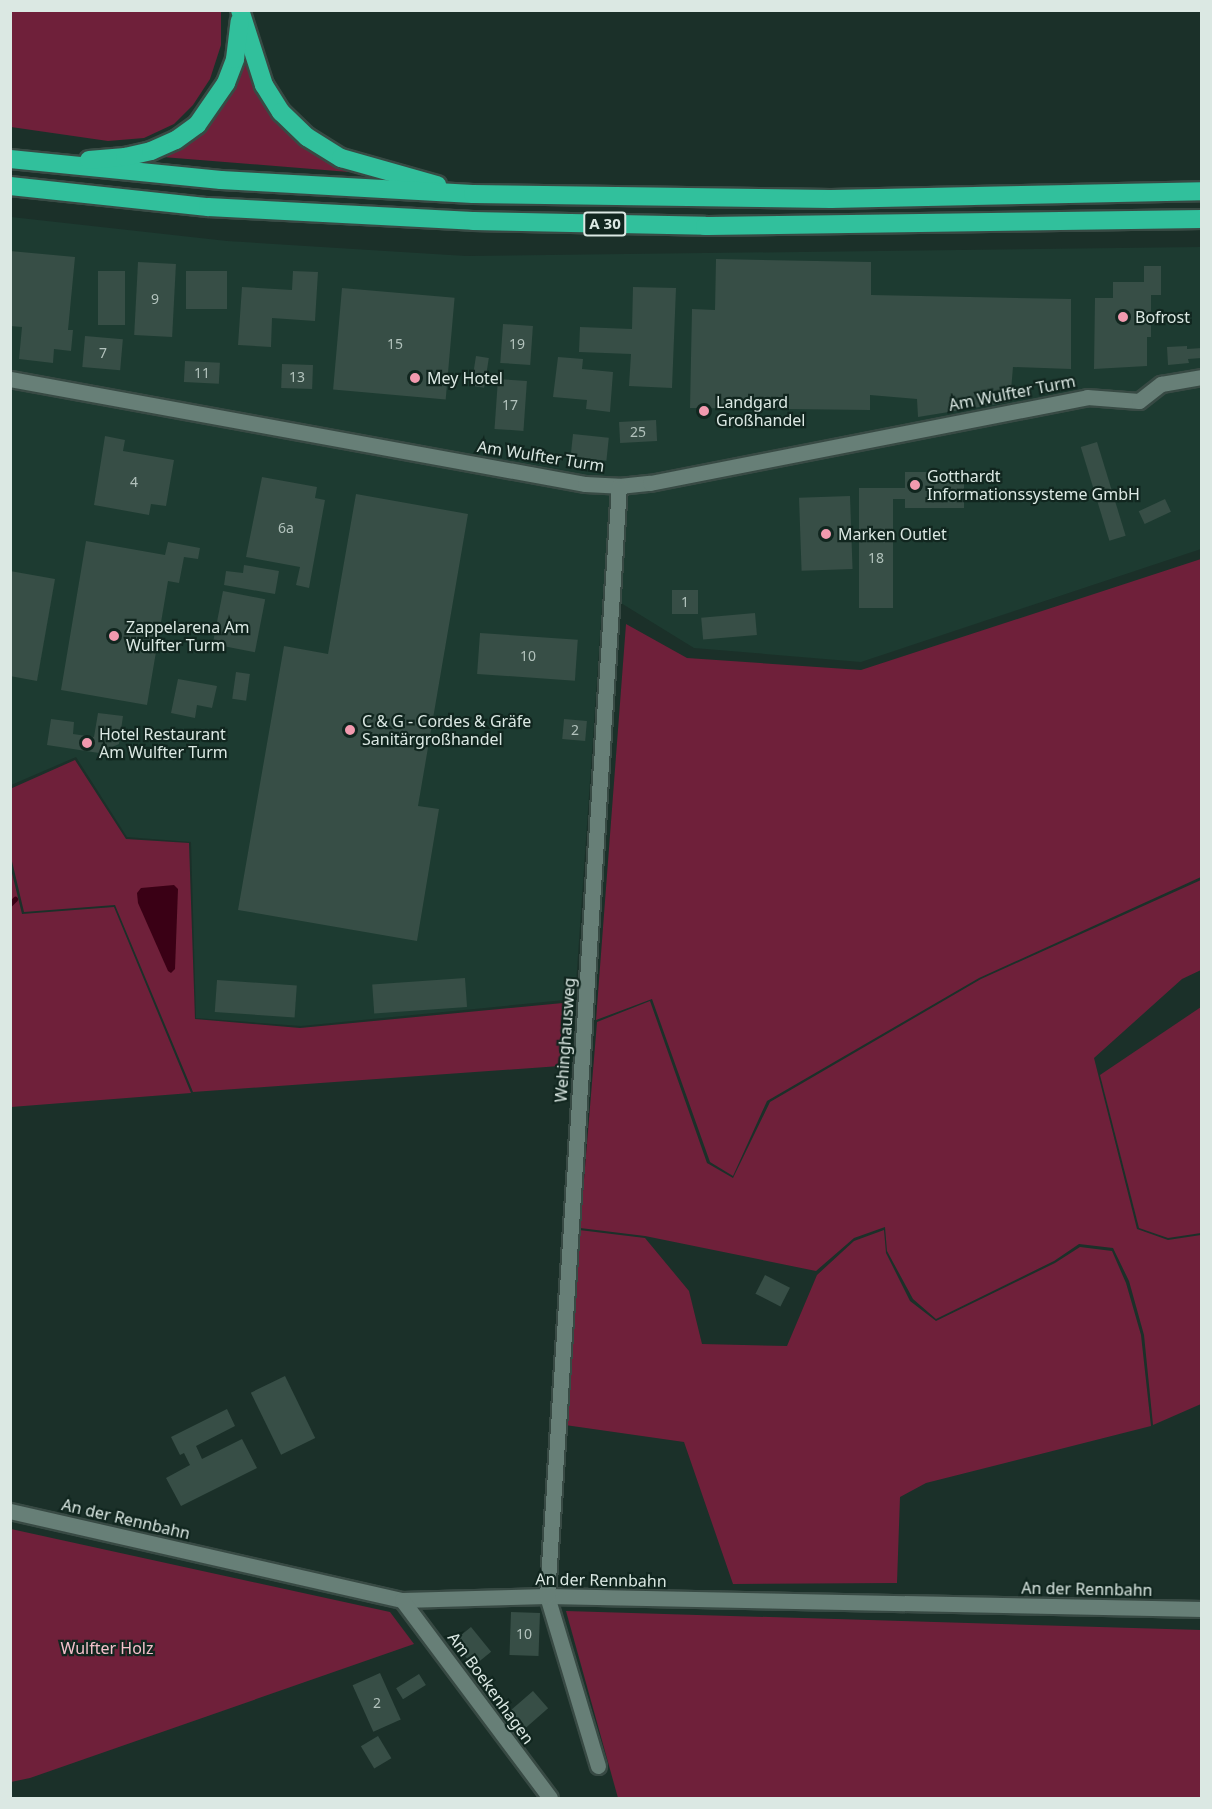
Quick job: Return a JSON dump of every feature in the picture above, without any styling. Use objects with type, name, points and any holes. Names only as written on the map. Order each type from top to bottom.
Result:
[{"type":"highway","points":[[43,164],[125,157],[151,151],[176,140],[197,125],[226,83],[240,35],[240,10]]},
{"type":"highway","points":[[240,10],[264,85],[281,112],[307,137],[341,158],[473,194]]},
{"type":"highway","name":"A 30","points":[[10,159],[221,180],[473,194],[831,199],[1202,191]]},
{"type":"highway","name":"A 30","points":[[10,186],[208,207],[473,221],[705,226],[1202,219]]},
{"type":"street","name":"Am Wulfter Turm","points":[[10,379],[574,482],[619,486],[650,483],[1087,397],[1139,401],[1161,384],[1202,377]]},
{"type":"street","name":"Wehinghausweg","points":[[547,1596],[619,486]]},
{"type":"street","name":"An der Rennbahn","points":[[10,1511],[402,1600],[547,1596],[1202,1610]]},
{"type":"street","points":[[547,1596],[598,1766]]},
{"type":"street","name":"Am Boekenhagen","points":[[402,1600],[550,1798]]},
{"type":"shaded area","points":[[11,217],[227,241],[466,256],[1201,247],[1201,549],[861,662],[694,648],[603,592],[575,999],[301,1026],[196,1018],[191,842],[127,837],[76,757],[11,785]]},
{"type":"shaded area","points":[[174,885],[178,889],[175,969],[171,973],[168,971],[138,903],[137,893],[141,888]]},
{"type":"green space","points":[[11,10],[221,11],[221,45],[210,79],[193,105],[174,124],[144,138],[108,141],[11,127]]},
{"type":"green space","points":[[244,36],[303,145],[349,172],[150,156],[180,144]]},
{"type":"green space","points":[[1201,559],[1201,877],[979,978],[767,1101],[733,1176],[710,1162],[652,999],[596,1020],[626,624],[687,658],[861,670]]},
{"type":"green space","points":[[75,760],[126,839],[189,843],[195,1019],[300,1028],[563,1003],[560,1066],[193,1092],[115,905],[24,912],[11,857],[10,789]]},
{"type":"green space","points":[[10,865],[22,914],[114,907],[191,1093],[11,1107]]},
{"type":"green space","points":[[1201,880],[1201,970],[1182,979],[1094,1058],[1137,1229],[1168,1240],[1201,1235],[1201,1404],[1153,1425],[1144,1335],[1129,1281],[1113,1248],[1079,1244],[1054,1261],[936,1319],[913,1299],[887,1251],[885,1227],[854,1238],[816,1271],[645,1236],[580,1228],[597,1022],[650,1001],[707,1163],[733,1178],[770,1102],[981,979]]},
{"type":"green space","points":[[1201,1007],[1201,1233],[1168,1238],[1139,1228],[1100,1075]]},
{"type":"green space","points":[[579,1230],[645,1238],[689,1291],[702,1344],[787,1346],[817,1275],[854,1241],[884,1230],[886,1253],[910,1301],[936,1321],[1055,1263],[1080,1247],[1112,1251],[1126,1283],[1141,1335],[1151,1426],[926,1483],[900,1497],[897,1583],[733,1584],[684,1442],[565,1425]]},
{"type":"green space","name":"Wulfter Holz","points":[[11,1529],[390,1612],[414,1644],[30,1778],[11,1782]]},
{"type":"green space","points":[[566,1611],[1201,1630],[1201,1798],[618,1798]]},
{"type":"building","points":[[10,251],[75,257],[68,330],[73,330],[71,351],[54,349],[53,363],[19,359],[22,327],[10,326]]},
{"type":"building","points":[[716,259],[871,262],[871,295],[1071,299],[1071,369],[1013,367],[1010,402],[918,417],[917,399],[870,395],[870,410],[690,408],[692,309],[715,310]]},
{"type":"building","points":[[138,262],[176,264],[172,337],[134,335]]},
{"type":"building","name":"Bofrost","points":[[1144,266],[1161,266],[1161,295],[1151,295],[1151,337],[1147,337],[1147,366],[1094,369],[1095,298],[1113,298],[1113,282],[1144,282]]},
{"type":"building","points":[[98,271],[125,271],[125,325],[98,325]]},
{"type":"building","points":[[186,271],[227,271],[227,309],[186,309]]},
{"type":"building","points":[[293,271],[318,272],[315,321],[272,318],[271,347],[238,345],[242,287],[292,290]]},
{"type":"building","points":[[633,287],[676,288],[672,388],[629,386],[631,354],[579,352],[580,327],[632,329]]},
{"type":"building","points":[[342,288],[455,298],[446,399],[333,390]]},
{"type":"building","points":[[503,324],[533,326],[530,365],[500,363]]},
{"type":"building","points":[[85,336],[123,339],[120,370],[82,367]]},
{"type":"building","points":[[1187,346],[1187,349],[1202,348],[1202,358],[1188,359],[1189,363],[1168,365],[1167,347]]},
{"type":"building","points":[[476,356],[489,358],[484,388],[471,386]]},
{"type":"building","points":[[558,357],[583,359],[582,369],[613,372],[610,412],[586,409],[587,400],[553,397]]},
{"type":"building","points":[[185,361],[220,363],[219,384],[184,382]]},
{"type":"building","points":[[282,364],[313,365],[312,389],[281,388]]},
{"type":"building","points":[[498,379],[527,381],[523,431],[495,429]]},
{"type":"building","points":[[656,420],[657,441],[620,443],[619,422]]},
{"type":"building","points":[[573,434],[609,438],[606,461],[571,457]]},
{"type":"building","points":[[105,436],[125,440],[123,451],[174,460],[166,506],[151,504],[149,515],[94,505]]},
{"type":"building","points":[[1097,442],[1126,536],[1109,541],[1081,447]]},
{"type":"building","points":[[905,472],[964,472],[964,508],[905,508],[905,499],[893,499],[893,608],[859,608],[859,488],[905,488]]},
{"type":"building","points":[[262,477],[317,487],[315,498],[325,500],[309,588],[296,585],[300,567],[246,557]]},
{"type":"building","name":"C & G - Cordes & Gräfe Sanitärgroßhandel","points":[[356,494],[468,514],[418,806],[439,809],[417,941],[238,910],[284,646],[328,654]]},
{"type":"building","name":"Marken Outlet","points":[[850,496],[853,569],[802,571],[799,498]]},
{"type":"building","points":[[1165,499],[1171,512],[1145,524],[1139,511]]},
{"type":"building","name":"Zappelarena Am Wulfter Turm","points":[[86,541],[165,555],[168,542],[200,548],[198,559],[184,557],[179,583],[168,581],[147,705],[61,690]]},
{"type":"building","points":[[244,565],[279,571],[275,594],[224,585],[226,571],[243,573]]},
{"type":"building","points":[[10,571],[55,579],[37,681],[10,676]]},
{"type":"building","points":[[672,590],[698,590],[698,614],[672,614]]},
{"type":"building","points":[[223,591],[265,599],[255,652],[213,644]]},
{"type":"building","points":[[755,613],[757,635],[703,640],[701,618]]},
{"type":"building","points":[[480,633],[578,640],[575,681],[477,674]]},
{"type":"building","points":[[236,672],[250,674],[246,701],[232,699]]},
{"type":"building","points":[[178,679],[217,686],[212,708],[197,705],[195,718],[171,713]]},
{"type":"building","points":[[98,713],[123,716],[119,744],[99,753],[47,745],[51,719],[74,722],[73,734],[94,737]]},
{"type":"building","points":[[564,719],[587,721],[585,741],[562,739]]},
{"type":"building","points":[[465,978],[467,1007],[374,1013],[372,984]]},
{"type":"building","points":[[217,980],[297,986],[295,1018],[215,1012]]},
{"type":"building","points":[[765,1275],[790,1288],[780,1306],[755,1294]]},
{"type":"building","points":[[285,1376],[315,1438],[281,1455],[251,1393]]},
{"type":"building","points":[[227,1409],[235,1426],[196,1446],[202,1459],[242,1439],[257,1468],[181,1506],[166,1478],[190,1465],[184,1453],[180,1455],[171,1437]]},
{"type":"building","points":[[511,1612],[540,1613],[538,1656],[509,1655]]},
{"type":"building","points":[[471,1627],[491,1652],[473,1666],[453,1641]]},
{"type":"building","points":[[380,1673],[401,1720],[373,1732],[353,1685]]},
{"type":"building","points":[[419,1674],[426,1685],[403,1699],[396,1688]]},
{"type":"building","points":[[533,1691],[548,1708],[525,1729],[510,1711]]},
{"type":"building","points":[[378,1736],[391,1758],[374,1769],[361,1746]]},
{"type":"waterway","points":[[10,904],[15,899]]},
{"type":"place","name":"Bofrost","points":[[1123,317]]},
{"type":"place","name":"Mey Hotel","points":[[415,378]]},
{"type":"place","name":"Landgard Großhandel","points":[[704,411]]},
{"type":"place","name":"Gotthardt Informationssysteme GmbH","points":[[915,485]]},
{"type":"place","name":"Marken Outlet","points":[[826,534]]},
{"type":"place","name":"Zappelarena Am Wulfter Turm","points":[[114,636]]},
{"type":"place","name":"C & G - Cordes & Gräfe Sanitärgroßhandel","points":[[350,730]]},
{"type":"place","name":"Hotel Restaurant Am Wulfter Turm","points":[[87,743]]}]
